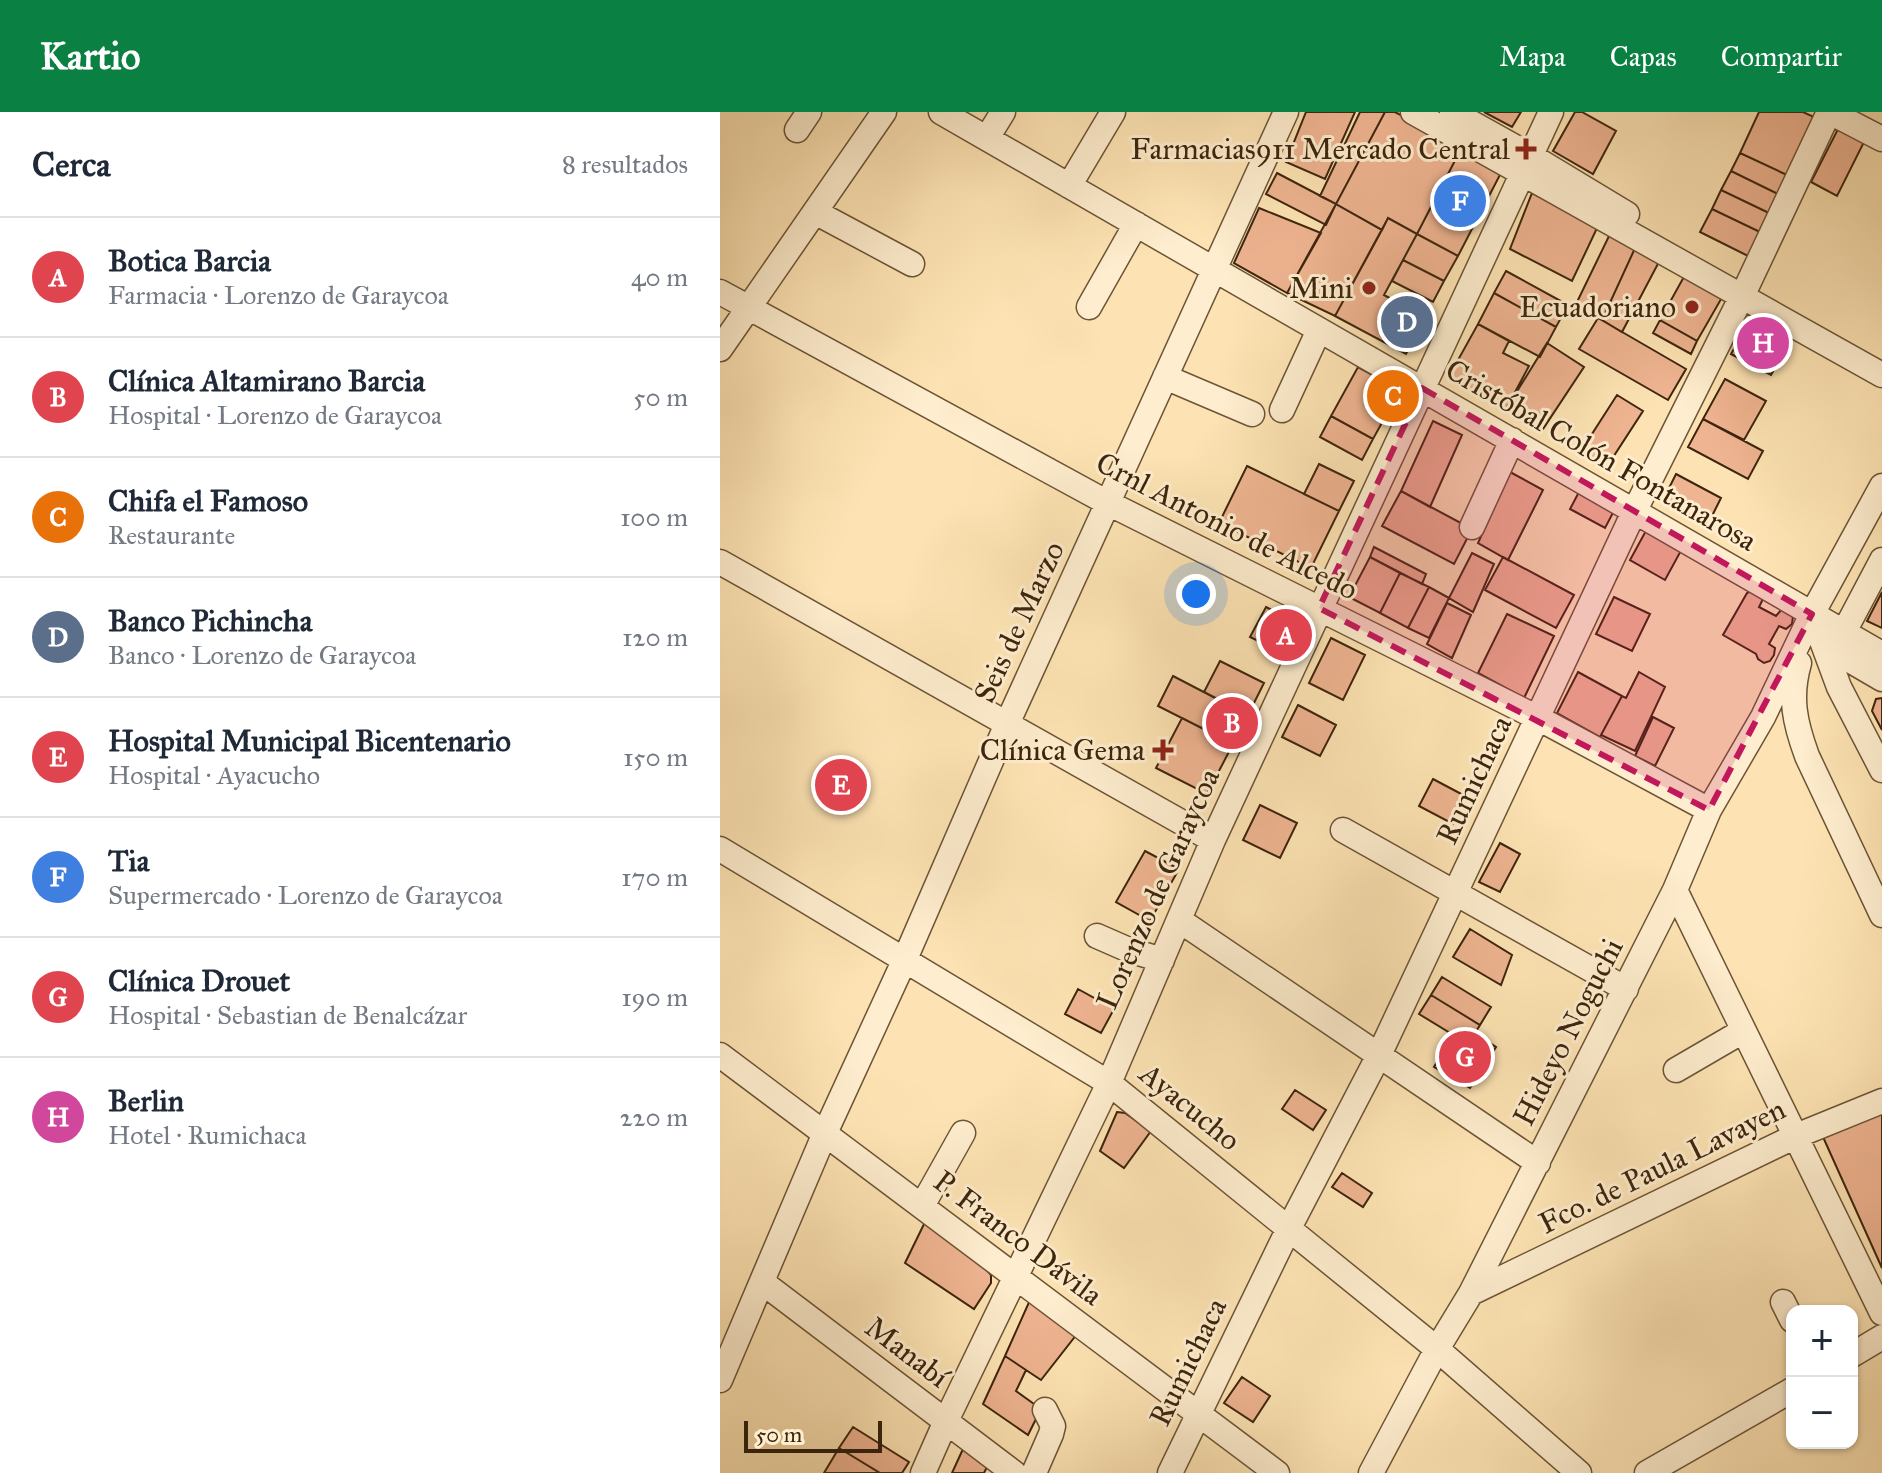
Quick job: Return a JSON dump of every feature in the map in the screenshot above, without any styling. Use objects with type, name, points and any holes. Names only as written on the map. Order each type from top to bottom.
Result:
[{"type":"street","points":[[720,349],[884,112]]},
{"type":"street","name":"Cristóbal Colón Fontanarosa","points":[[941,112],[1882,654]]},
{"type":"street","points":[[987,138],[1003,112]]},
{"type":"street","points":[[1069,186],[1113,112]]},
{"type":"street","name":"Seis de Marzo","points":[[720,1380],[825,1133],[1007,724],[1286,112]]},
{"type":"street","points":[[1413,112],[1526,165],[1882,375]]},
{"type":"street","points":[[1452,112],[1526,165]]},
{"type":"street","name":"Lorenzo de Garaycoa","points":[[923,1473],[1109,1083],[1213,840],[1551,112]]},
{"type":"street","points":[[1830,112],[1882,139]]},
{"type":"street","name":"Rumichaca","points":[[1170,1473],[1289,1228],[1379,1055],[1634,512],[1830,112]]},
{"type":"street","points":[[815,212],[912,264]]},
{"type":"street","points":[[1089,307],[1136,224]]},
{"type":"street","points":[[1744,291],[1882,362]]},
{"type":"street","name":"Crnl Antonio de Alcedo","points":[[720,292],[1108,503],[1538,718],[1709,810]]},
{"type":"street","points":[[1282,410],[1319,330]]},
{"type":"street","points":[[1165,377],[1252,414]]},
{"type":"street","points":[[1472,527],[1512,440]]},
{"type":"street","points":[[1882,486],[1812,614],[1794,681],[1798,732],[1807,756],[1882,915]]},
{"type":"street","points":[[1844,632],[1882,560]]},
{"type":"street","points":[[720,562],[1213,840]]},
{"type":"street","points":[[1812,614],[1839,687],[1882,770]]},
{"type":"street","name":"Cristóbal Colón Fontanarosa","points":[[1812,614],[1846,658],[1882,679]]},
{"type":"street","name":"Hideyo Noguchi","points":[[1371,1473],[1437,1349],[1471,1293],[1538,1163],[1675,890],[1709,810],[1763,717],[1812,614]]},
{"type":"street","points":[[1343,830],[1626,989]]},
{"type":"street","name":"Ayacucho","points":[[720,849],[1109,1083],[1437,1349],[1579,1473]]},
{"type":"street","points":[[1675,890],[1882,1313]]},
{"type":"street","points":[[1179,920],[1538,1163]]},
{"type":"street","points":[[1097,936],[1162,960]]},
{"type":"street","points":[[1676,1070],[1743,1031]]},
{"type":"street","name":"P. Franco Dávila","points":[[720,1055],[1277,1473]]},
{"type":"street","name":"Fco. de Paula Lavayen","points":[[1471,1293],[1796,1136],[1882,1101]]},
{"type":"street","points":[[922,1206],[963,1133]]},
{"type":"street","name":"Manabí","points":[[762,1282],[1014,1473]]},
{"type":"street","points":[[1858,1351],[1882,1337]]},
{"type":"street","points":[[1647,1473],[1786,1393]]},
{"type":"street","points":[[1034,1473],[1053,1426],[1045,1410]]},
{"type":"highlighted area","points":[[1422,388],[1812,614],[1709,810],[1319,608]]},
{"type":"building","points":[[1306,112],[1355,112],[1325,179],[1286,162]]},
{"type":"building","points":[[1360,112],[1385,112],[1336,204],[1320,196]]},
{"type":"building","points":[[1385,112],[1395,112],[1462,147],[1417,234],[1388,218],[1382,230],[1336,204]]},
{"type":"building","points":[[1484,112],[1521,112],[1512,127]]},
{"type":"building","points":[[1575,112],[1582,112],[1616,131],[1593,174],[1553,151]]},
{"type":"building","points":[[1759,112],[1803,112],[1814,117],[1787,175],[1740,153]]},
{"type":"building","points":[[1838,129],[1864,142],[1837,196],[1811,182]]},
{"type":"building","points":[[1462,147],[1503,169],[1458,256],[1417,234]]},
{"type":"building","points":[[1740,153],[1787,175],[1778,194],[1731,171]]},
{"type":"building","points":[[1731,171],[1778,194],[1769,213],[1721,190]]},
{"type":"building","points":[[1277,173],[1336,204],[1326,225],[1266,194]]},
{"type":"building","points":[[1721,190],[1769,213],[1760,232],[1712,209]]},
{"type":"building","points":[[1532,193],[1598,226],[1572,281],[1510,249]]},
{"type":"building","points":[[1336,204],[1382,230],[1335,316],[1287,293]]},
{"type":"building","points":[[1259,208],[1321,233],[1287,293],[1234,263]]},
{"type":"building","points":[[1712,209],[1760,232],[1748,256],[1700,232]]},
{"type":"building","name":"Mini","points":[[1388,218],[1417,234],[1384,295],[1426,318],[1406,354],[1335,316]]},
{"type":"building","points":[[1417,234],[1458,256],[1444,281],[1403,260]]},
{"type":"building","points":[[1610,234],[1636,246],[1603,318],[1576,304]]},
{"type":"building","points":[[1636,246],[1660,260],[1622,332],[1602,320]]},
{"type":"building","points":[[1403,260],[1444,281],[1433,302],[1392,281]]},
{"type":"building","points":[[1506,271],[1568,305],[1556,327],[1494,293]]},
{"type":"building","name":"Ecuadoriano","points":[[1686,273],[1724,294],[1697,341],[1660,320]]},
{"type":"building","points":[[1494,293],[1556,327],[1540,357],[1478,324]]},
{"type":"building","points":[[1755,311],[1795,333],[1771,375],[1731,354]]},
{"type":"building","points":[[1598,318],[1686,369],[1668,400],[1579,349]]},
{"type":"building","points":[[1660,320],[1697,341],[1691,354],[1653,333]]},
{"type":"building","points":[[1478,324],[1509,341],[1503,353],[1529,366],[1506,409],[1448,378]]},
{"type":"building","points":[[1547,343],[1584,367],[1541,432],[1506,409]]},
{"type":"building","points":[[1358,367],[1400,390],[1373,439],[1331,416]]},
{"type":"building","points":[[1725,379],[1766,401],[1744,440],[1703,419]]},
{"type":"building","points":[[1617,395],[1643,411],[1606,468],[1581,451]]},
{"type":"building","points":[[1331,416],[1373,439],[1362,460],[1320,437]]},
{"type":"building","points":[[1703,419],[1763,451],[1748,479],[1688,447]]},
{"type":"building","points":[[1433,421],[1462,435],[1430,507],[1401,491]]},
{"type":"building","points":[[1319,464],[1354,481],[1339,511],[1304,494]]},
{"type":"building","points":[[1247,466],[1339,511],[1311,568],[1219,523]]},
{"type":"building","points":[[1510,472],[1543,490],[1508,560],[1478,543]]},
{"type":"building","points":[[1676,474],[1721,498],[1708,524],[1663,500]]},
{"type":"building","points":[[1580,490],[1615,509],[1605,528],[1570,509]]},
{"type":"building","points":[[1401,491],[1472,529],[1454,564],[1382,526]]},
{"type":"building","points":[[1648,527],[1683,547],[1665,580],[1630,560]]},
{"type":"building","points":[[1374,547],[1426,574],[1422,584],[1370,557]]},
{"type":"building","points":[[1472,553],[1494,564],[1473,612],[1449,598]]},
{"type":"building","points":[[1370,557],[1400,573],[1380,613],[1349,597]]},
{"type":"building","points":[[1503,557],[1574,595],[1556,628],[1485,590]]},
{"type":"building","points":[[1400,573],[1429,587],[1408,628],[1380,613]]},
{"type":"building","points":[[1429,587],[1449,598],[1429,638],[1408,628]]},
{"type":"building","points":[[1753,590],[1763,599],[1759,607],[1776,616],[1781,610],[1793,616],[1792,624],[1786,629],[1779,626],[1769,644],[1775,648],[1774,655],[1764,663],[1756,654],[1723,635],[1747,593]]},
{"type":"building","points":[[1882,592],[1882,628],[1867,621]]},
{"type":"building","points":[[1614,597],[1650,614],[1632,651],[1596,634]]},
{"type":"building","points":[[1447,603],[1471,615],[1452,658],[1427,644]]},
{"type":"building","points":[[1266,607],[1292,621],[1277,650],[1250,637]]},
{"type":"building","points":[[1507,614],[1554,636],[1524,698],[1478,673]]},
{"type":"building","points":[[1331,638],[1365,655],[1343,700],[1309,683]]},
{"type":"building","points":[[1220,661],[1264,683],[1248,715],[1204,692]]},
{"type":"building","points":[[1578,672],[1622,696],[1600,737],[1557,713]]},
{"type":"building","points":[[1639,672],[1665,687],[1635,751],[1601,735]]},
{"type":"building","points":[[1173,676],[1248,715],[1233,744],[1158,706]]},
{"type":"building","points":[[1882,698],[1882,730],[1872,711],[1876,699]]},
{"type":"building","points":[[1298,705],[1336,725],[1320,756],[1282,737]]},
{"type":"building","points":[[1653,717],[1674,728],[1655,766],[1635,756]]},
{"type":"building","points":[[1182,718],[1233,744],[1207,794],[1156,768]]},
{"type":"building","points":[[1433,779],[1467,797],[1453,824],[1419,806]]},
{"type":"building","points":[[1260,805],[1297,823],[1280,858],[1243,840]]},
{"type":"building","points":[[1500,843],[1520,854],[1500,892],[1479,882]]},
{"type":"building","points":[[1145,851],[1179,869],[1150,921],[1116,902]]},
{"type":"building","points":[[1470,929],[1512,955],[1501,985],[1453,957]]},
{"type":"building","points":[[1442,977],[1491,1007],[1480,1025],[1431,995]]},
{"type":"building","points":[[1078,989],[1114,1009],[1101,1033],[1065,1014]]},
{"type":"building","points":[[1431,995],[1480,1025],[1468,1044],[1419,1014]]},
{"type":"building","points":[[1475,1033],[1496,1047],[1470,1088],[1434,1067],[1453,1036],[1468,1044]]},
{"type":"building","points":[[1295,1090],[1326,1110],[1313,1130],[1282,1109]]},
{"type":"building","points":[[1117,1112],[1125,1113],[1151,1131],[1124,1168],[1100,1151]]},
{"type":"building","points":[[1882,1112],[1882,1268],[1823,1137]]},
{"type":"building","points":[[1342,1173],[1372,1193],[1363,1207],[1332,1187]]},
{"type":"building","points":[[925,1222],[982,1264],[991,1275],[991,1283],[974,1309],[905,1263]]},
{"type":"building","points":[[1030,1300],[1077,1334],[1041,1380],[1005,1356]]},
{"type":"building","points":[[1005,1356],[1026,1370],[1016,1391],[1041,1409],[1028,1435],[983,1404]]},
{"type":"building","points":[[1242,1377],[1270,1396],[1253,1422],[1224,1403]]},
{"type":"building","points":[[853,1427],[909,1462],[902,1473],[880,1473],[839,1448]]},
{"type":"building","points":[[839,1448],[880,1473],[824,1473]]},
{"type":"building","points":[[963,1449],[989,1463],[984,1473],[952,1473]]},
{"type":"place","name":"Farmacias911 Mercado Central","points":[[1526,149]]},
{"type":"place","name":"Tia","points":[[1460,201]]},
{"type":"place","name":"Mini","points":[[1369,288]]},
{"type":"place","name":"Ecuadoriano","points":[[1692,307]]},
{"type":"place","name":"Banco Pichincha","points":[[1407,322]]},
{"type":"place","name":"Berlin","points":[[1763,343]]},
{"type":"place","name":"Chifa el Famoso","points":[[1393,396]]},
{"type":"place","name":"Botica Barcia","points":[[1286,635]]},
{"type":"place","name":"Clínica Altamirano Barcia","points":[[1232,723]]},
{"type":"place","name":"Clínica Gema","points":[[1163,750]]},
{"type":"place","name":"Hospital Municipal Bicentenario","points":[[841,785]]},
{"type":"place","name":"Clínica Drouet","points":[[1465,1057]]}]
